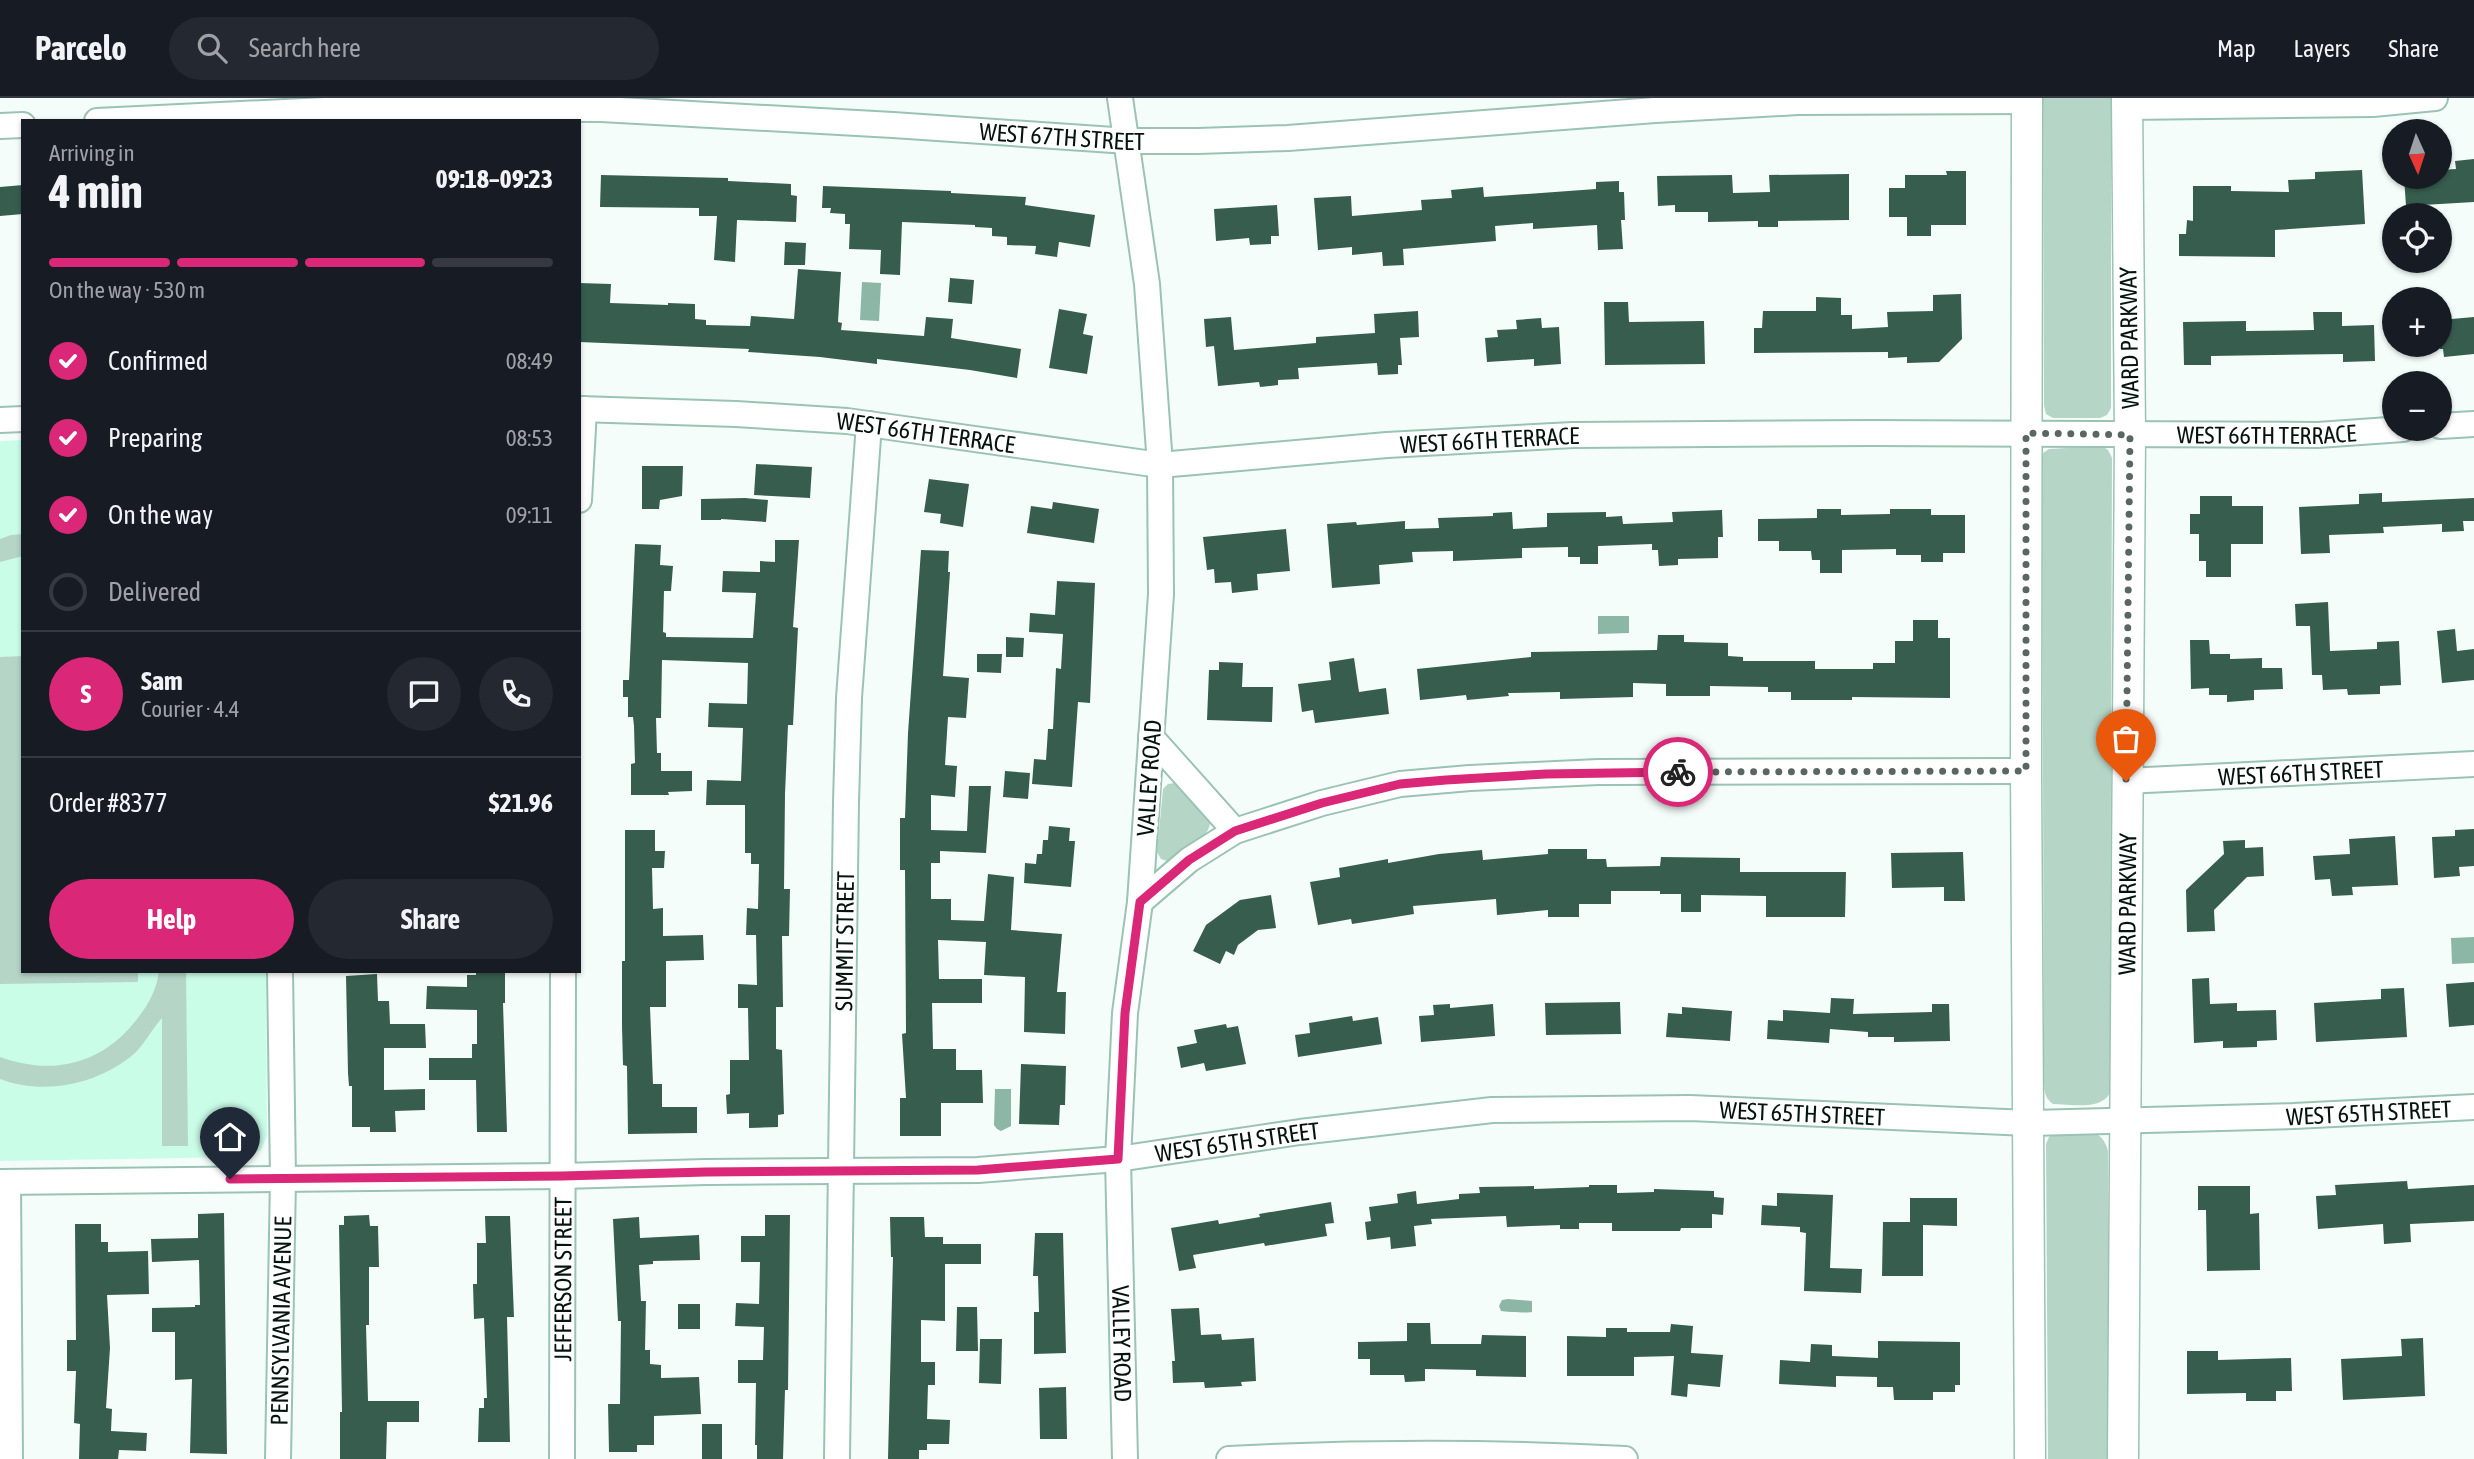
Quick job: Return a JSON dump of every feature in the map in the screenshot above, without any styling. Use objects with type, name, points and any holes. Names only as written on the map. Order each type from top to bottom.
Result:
[{"type":"main road","points":[[2027,99],[2026,771],[2030,1459]]},
{"type":"main road","name":"WARD PARKWAY","points":[[2123,1459],[2130,435],[2127,103]]},
{"type":"street","name":"VALLEY ROAD","points":[[1120,98],[1147,284],[1160,466],[1161,594],[1140,902],[1125,1013],[1118,1159],[1125,1459]]},
{"type":"street","points":[[2127,103],[2373,104],[2435,98]]},
{"type":"street","name":"WEST 67TH STREET","points":[[128,119],[266,110],[601,109],[1128,141],[1288,138],[1654,110],[1798,102],[2027,99]]},
{"type":"street","points":[[0,126],[21,125]]},
{"type":"street","points":[[581,439],[582,409]]},
{"type":"street","name":"WEST 66TH TERRACE","points":[[582,409],[736,414],[869,424],[1160,466],[1387,444],[1573,435],[2318,435],[2382,430]]},
{"type":"street","points":[[0,420],[21,419]]},
{"type":"street","name":"SUMMIT STREET","points":[[837,1459],[849,698],[869,424]]},
{"type":"street","points":[[2452,425],[2474,424]]},
{"type":"street","points":[[1151,737],[1235,831]]},
{"type":"street","name":"WEST 66TH STREET","points":[[2126,781],[2474,764]]},
{"type":"street","points":[[1140,902],[1189,860],[1235,831],[1322,803],[1400,784],[1598,772],[2026,771]]},
{"type":"street","name":"PENNSYLVANIA AVENUE","points":[[278,1459],[283,1178],[280,973]]},
{"type":"street","name":"JEFFERSON STREET","points":[[562,1459],[563,973]]},
{"type":"street","name":"WEST 65TH STREET","points":[[4,1182],[978,1170],[1118,1159],[1300,1132],[1492,1110],[1690,1108],[2028,1123],[2294,1116],[2474,1107]]},
{"type":"street","points":[[4,1182],[10,1459]]},
{"type":"street","points":[[1229,1459],[1334,1454],[1625,1459]]},
{"type":"shaded area","points":[[2043,98],[2111,98],[2111,408],[2107,415],[2100,418],[2053,418],[2046,414],[2044,405]]},
{"type":"shaded area","points":[[862,282],[881,283],[879,321],[860,320]]},
{"type":"shaded area","points":[[21,440],[21,973],[266,973],[267,1136],[261,1150],[244,1157],[0,1161],[0,441]]},
{"type":"shaded area","points":[[2102,446],[2112,458],[2110,1093],[2105,1099],[2093,1104],[2053,1104],[2044,1090],[2042,461],[2043,453],[2049,449]]},
{"type":"shaded area","points":[[21,534],[21,557],[0,562],[0,539]]},
{"type":"shaded area","points":[[1598,616],[1629,616],[1629,633],[1598,634]]},
{"type":"shaded area","points":[[21,656],[21,973],[138,973],[138,982],[0,984],[0,657]]},
{"type":"shaded area","points":[[1175,783],[1210,817],[1210,824],[1196,844],[1167,861],[1161,859],[1157,852],[1163,789],[1168,784]]},
{"type":"shaded area","points":[[2474,937],[2474,963],[2452,964],[2451,938]]},
{"type":"shaded area","points":[[159,973],[186,973],[188,1146],[162,1146],[162,1018],[135,1053],[105,1073],[71,1084],[53,1086],[17,1084],[0,1079],[0,1057],[55,1066],[89,1058],[104,1049],[119,1038],[143,1012]]},
{"type":"shaded area","points":[[995,1089],[1011,1089],[1011,1126],[1001,1131],[994,1125]]},
{"type":"shaded area","points":[[2056,1133],[2095,1133],[2105,1142],[2108,1151],[2109,1459],[2048,1459],[2046,1144],[2049,1137]]},
{"type":"shaded area","points":[[1502,1300],[1532,1301],[1532,1312],[1501,1311],[1499,1306]]},
{"type":"building","points":[[2474,159],[2474,202],[2406,203],[2405,189],[2452,189],[2452,169],[2456,169],[2455,161]]},
{"type":"building","points":[[2362,170],[2365,224],[2275,230],[2275,257],[2179,256],[2179,234],[2186,234],[2187,220],[2193,221],[2193,186],[2231,186],[2231,191],[2289,192],[2288,180],[2315,179],[2315,172]]},
{"type":"building","points":[[1946,171],[1966,171],[1966,225],[1931,225],[1931,236],[1907,236],[1907,217],[1889,217],[1889,188],[1905,188],[1905,175],[1947,175]]},
{"type":"building","points":[[1849,174],[1849,220],[1778,221],[1778,227],[1758,227],[1758,221],[1708,222],[1708,212],[1675,212],[1675,205],[1658,206],[1657,176],[1732,175],[1733,193],[1770,192],[1769,175]]},
{"type":"building","points":[[601,175],[728,178],[728,181],[791,184],[791,195],[797,196],[796,222],[737,220],[735,262],[714,260],[717,216],[699,216],[699,208],[600,207]]},
{"type":"building","points":[[1619,181],[1619,192],[1624,192],[1625,220],[1621,220],[1623,249],[1598,250],[1597,225],[1533,229],[1533,223],[1495,226],[1496,241],[1403,249],[1404,265],[1383,266],[1382,252],[1352,255],[1352,247],[1318,250],[1314,198],[1351,196],[1352,216],[1422,210],[1421,200],[1452,198],[1451,190],[1483,187],[1484,197],[1596,189],[1596,182]]},
{"type":"building","points":[[21,185],[21,214],[0,216],[0,187]]},
{"type":"building","points":[[823,186],[1026,197],[1025,205],[1095,215],[1090,247],[1059,242],[1057,257],[1035,254],[1036,246],[1007,245],[1007,237],[992,236],[992,228],[902,222],[900,275],[880,274],[881,250],[849,249],[850,224],[845,224],[845,214],[830,213],[831,208],[822,208]]},
{"type":"building","points":[[1277,205],[1279,236],[1271,236],[1271,244],[1250,245],[1249,238],[1216,241],[1214,209]]},
{"type":"building","points":[[785,242],[806,243],[805,265],[784,265]]},
{"type":"building","points":[[798,269],[841,272],[838,322],[842,323],[841,330],[924,336],[926,317],[953,319],[951,338],[1021,349],[1017,378],[877,359],[877,364],[748,352],[749,349],[581,342],[581,283],[611,284],[610,303],[695,304],[695,319],[706,320],[706,325],[750,326],[751,316],[794,319]]},
{"type":"building","points":[[950,278],[974,280],[972,304],[948,302]]},
{"type":"building","points":[[1961,294],[1962,339],[1939,362],[1907,363],[1907,357],[1888,358],[1888,352],[1754,353],[1754,328],[1762,328],[1763,311],[1816,311],[1816,297],[1841,298],[1841,315],[1852,315],[1852,329],[1888,327],[1887,312],[1933,311],[1933,295]]},
{"type":"building","points":[[1604,302],[1628,302],[1629,322],[1704,321],[1705,364],[1605,365]]},
{"type":"building","points":[[1059,309],[1087,314],[1083,334],[1093,336],[1087,374],[1049,368]]},
{"type":"building","points":[[1418,311],[1419,337],[1400,338],[1402,365],[1398,365],[1398,374],[1378,375],[1377,363],[1298,368],[1299,379],[1278,380],[1278,385],[1260,387],[1259,382],[1218,386],[1214,346],[1206,347],[1204,319],[1231,317],[1234,350],[1316,343],[1316,337],[1375,333],[1374,314]]},
{"type":"building","points":[[2313,312],[2342,312],[2342,326],[2374,325],[2375,361],[2343,362],[2343,354],[2211,356],[2211,365],[2184,365],[2183,322],[2246,321],[2246,331],[2314,330]]},
{"type":"building","points":[[2474,317],[2474,354],[2452,356],[2452,319]]},
{"type":"building","points":[[1541,318],[1542,328],[1559,327],[1561,364],[1534,366],[1534,359],[1487,362],[1485,338],[1498,337],[1497,330],[1517,329],[1516,320]]},
{"type":"building","points":[[756,464],[812,467],[810,498],[754,495]]},
{"type":"building","points":[[642,466],[683,466],[682,496],[660,500],[659,509],[642,509]]},
{"type":"building","points":[[929,479],[969,484],[963,527],[940,523],[941,514],[924,512]]},
{"type":"building","points":[[2382,493],[2382,502],[2474,498],[2474,521],[2463,521],[2464,531],[2442,532],[2442,524],[2383,527],[2384,533],[2329,535],[2330,553],[2301,554],[2299,507],[2359,504],[2359,494]]},
{"type":"building","points":[[2200,496],[2232,496],[2232,506],[2263,506],[2263,544],[2231,544],[2231,577],[2206,577],[2206,561],[2199,561],[2199,534],[2190,534],[2190,514],[2200,514]]},
{"type":"building","points":[[701,499],[768,500],[766,522],[701,520]]},
{"type":"building","points":[[1053,502],[1099,509],[1094,543],[1027,533],[1031,506],[1052,509]]},
{"type":"building","points":[[1817,509],[1841,509],[1841,515],[1890,514],[1890,509],[1931,509],[1931,515],[1965,515],[1965,553],[1943,553],[1943,562],[1921,562],[1921,555],[1896,555],[1896,549],[1842,550],[1842,573],[1820,573],[1820,560],[1812,560],[1811,551],[1779,551],[1779,541],[1758,541],[1758,519],[1817,518]]},
{"type":"building","points":[[1722,510],[1723,537],[1718,537],[1718,558],[1678,559],[1678,565],[1659,566],[1658,550],[1652,550],[1652,544],[1598,546],[1598,564],[1580,564],[1580,557],[1568,557],[1568,547],[1522,548],[1522,558],[1453,561],[1453,551],[1412,552],[1413,562],[1379,565],[1380,584],[1332,588],[1327,524],[1356,522],[1357,525],[1405,521],[1405,529],[1439,528],[1438,518],[1493,516],[1493,513],[1512,512],[1513,529],[1547,527],[1547,513],[1606,512],[1606,517],[1622,516],[1623,524],[1673,522],[1672,512]]},
{"type":"building","points":[[1286,529],[1290,571],[1257,574],[1258,590],[1232,593],[1231,582],[1215,583],[1214,569],[1207,570],[1203,537]]},
{"type":"building","points":[[775,540],[799,540],[793,627],[798,628],[793,725],[788,725],[785,794],[784,889],[790,889],[789,936],[782,936],[783,1007],[776,1007],[776,1049],[782,1050],[784,1114],[778,1115],[778,1127],[749,1128],[749,1113],[727,1114],[726,1095],[730,1094],[730,1060],[749,1060],[748,1008],[738,1008],[738,984],[757,985],[756,935],[746,935],[747,908],[758,909],[759,864],[751,864],[751,853],[745,853],[745,805],[706,805],[707,780],[741,781],[743,728],[708,727],[709,703],[747,704],[748,663],[662,660],[661,718],[656,718],[657,753],[661,753],[661,771],[692,771],[692,791],[668,792],[669,795],[631,795],[631,764],[635,763],[634,726],[633,717],[628,717],[628,697],[623,697],[623,680],[629,680],[635,544],[661,545],[660,565],[673,566],[671,591],[664,591],[663,632],[666,637],[753,638],[756,593],[722,592],[723,571],[760,572],[760,561],[775,562]]},
{"type":"building","points":[[921,550],[949,551],[943,676],[969,678],[966,718],[948,717],[945,765],[957,766],[955,797],[931,795],[931,830],[967,831],[969,786],[991,786],[986,853],[940,851],[940,863],[931,863],[931,899],[951,899],[951,920],[984,921],[988,874],[1014,877],[1011,930],[1062,934],[1057,992],[1066,992],[1065,1034],[1024,1032],[1025,977],[984,975],[986,942],[938,940],[939,979],[982,979],[982,1003],[932,1003],[933,1049],[956,1049],[956,1070],[982,1070],[983,1103],[941,1103],[941,1136],[900,1136],[900,1098],[906,1098],[902,1034],[906,1033],[905,870],[900,870],[900,818],[905,818]]},
{"type":"building","points":[[1057,581],[1095,583],[1090,703],[1078,702],[1072,787],[1032,784],[1034,759],[1046,760],[1048,729],[1053,729],[1056,668],[1061,669],[1063,634],[1029,632],[1030,613],[1055,615]]},
{"type":"building","points":[[2328,602],[2330,651],[2377,649],[2377,642],[2399,641],[2401,685],[2380,686],[2380,694],[2348,695],[2347,689],[2323,690],[2322,675],[2312,675],[2310,626],[2296,626],[2295,604]]},
{"type":"building","points":[[1913,620],[1938,620],[1938,638],[1950,638],[1950,698],[1852,697],[1852,700],[1791,700],[1791,692],[1768,692],[1768,687],[1710,686],[1710,696],[1666,696],[1666,684],[1633,683],[1633,697],[1560,699],[1560,692],[1508,693],[1509,696],[1467,700],[1466,695],[1420,700],[1417,669],[1531,657],[1531,652],[1657,650],[1658,635],[1684,635],[1684,642],[1728,643],[1728,656],[1743,657],[1743,661],[1815,661],[1815,669],[1873,669],[1873,663],[1895,663],[1895,641],[1913,641]]},
{"type":"building","points":[[2455,629],[2457,651],[2474,649],[2474,680],[2442,683],[2437,631]]},
{"type":"building","points":[[1006,637],[1024,638],[1023,657],[1006,657]]},
{"type":"building","points":[[2190,640],[2209,640],[2210,654],[2230,654],[2230,659],[2262,658],[2262,668],[2282,668],[2283,689],[2254,690],[2254,700],[2227,702],[2227,695],[2209,695],[2209,688],[2191,689]]},
{"type":"building","points":[[977,654],[1002,654],[1001,673],[977,672]]},
{"type":"building","points":[[1354,658],[1359,692],[1386,688],[1389,714],[1315,723],[1313,710],[1302,712],[1298,684],[1331,680],[1329,662]]},
{"type":"building","points":[[1219,662],[1243,663],[1242,687],[1273,687],[1272,722],[1207,720],[1209,670],[1219,670]]},
{"type":"building","points":[[1005,771],[1030,773],[1028,799],[1003,797]]},
{"type":"building","points":[[1049,826],[1070,828],[1069,841],[1075,841],[1071,887],[1024,883],[1025,863],[1036,864],[1037,854],[1042,854],[1043,840],[1048,840]]},
{"type":"building","points":[[2474,829],[2474,866],[2459,867],[2460,876],[2434,878],[2432,837],[2455,836],[2455,830]]},
{"type":"building","points":[[625,830],[655,830],[655,851],[665,851],[664,868],[652,868],[653,909],[663,908],[663,936],[703,935],[704,960],[666,961],[666,1007],[650,1007],[653,1084],[662,1084],[662,1107],[697,1107],[697,1133],[628,1134],[627,1066],[623,1065],[622,1026]]},
{"type":"building","points":[[2395,836],[2398,885],[2352,887],[2353,895],[2332,896],[2330,879],[2315,880],[2313,856],[2350,854],[2349,839]]},
{"type":"building","points":[[2245,840],[2245,848],[2263,847],[2264,876],[2247,877],[2214,910],[2215,931],[2187,932],[2186,890],[2224,854],[2223,841]]},
{"type":"building","points":[[1548,849],[1587,849],[1587,859],[1606,859],[1607,867],[1660,866],[1661,857],[1740,858],[1740,872],[1846,872],[1845,917],[1766,917],[1766,896],[1701,895],[1701,912],[1681,912],[1681,894],[1611,891],[1611,904],[1579,904],[1579,917],[1548,917],[1548,910],[1497,915],[1496,899],[1413,906],[1414,914],[1352,924],[1351,919],[1318,925],[1310,882],[1340,877],[1339,868],[1388,859],[1388,863],[1482,850],[1483,860],[1548,854]]},
{"type":"building","points":[[1963,852],[1965,901],[1944,901],[1944,887],[1892,888],[1891,853]]},
{"type":"building","points":[[1271,895],[1276,928],[1258,930],[1238,945],[1234,955],[1226,951],[1220,964],[1193,951],[1206,925],[1240,900]]},
{"type":"building","points":[[505,973],[503,1003],[507,1132],[477,1132],[476,1080],[429,1080],[429,1058],[472,1058],[472,1044],[477,1044],[477,1010],[426,1009],[427,986],[467,987],[467,975]]},
{"type":"building","points":[[377,974],[378,1001],[389,1001],[390,1024],[425,1024],[426,1048],[384,1048],[384,1090],[425,1089],[425,1110],[395,1111],[396,1132],[370,1132],[370,1127],[352,1127],[346,976]]},
{"type":"building","points":[[2209,978],[2210,1004],[2237,1003],[2237,1011],[2276,1010],[2277,1040],[2257,1041],[2257,1047],[2223,1048],[2223,1041],[2194,1043],[2192,979]]},
{"type":"building","points":[[2474,982],[2474,1025],[2449,1027],[2446,984]]},
{"type":"building","points":[[2404,988],[2407,1037],[2316,1042],[2314,1003],[2381,999],[2381,989]]},
{"type":"building","points":[[1831,998],[1854,999],[1853,1014],[1932,1012],[1932,1004],[1949,1004],[1950,1041],[1894,1042],[1894,1037],[1868,1037],[1868,1032],[1830,1029],[1829,1043],[1767,1039],[1768,1020],[1783,1021],[1783,1010],[1830,1013]]},
{"type":"building","points":[[1620,1002],[1621,1034],[1546,1035],[1545,1003]]},
{"type":"building","points":[[1450,1004],[1450,1008],[1493,1004],[1495,1036],[1421,1042],[1419,1016],[1434,1015],[1433,1005]]},
{"type":"building","points":[[1682,1007],[1732,1011],[1730,1041],[1666,1037],[1668,1013],[1682,1014]]},
{"type":"building","points":[[1352,1016],[1353,1021],[1378,1017],[1382,1044],[1298,1057],[1295,1035],[1310,1033],[1309,1023]]},
{"type":"building","points":[[1226,1024],[1227,1028],[1238,1026],[1246,1064],[1206,1071],[1204,1063],[1181,1068],[1177,1047],[1197,1043],[1194,1030]]},
{"type":"building","points":[[1021,1064],[1066,1066],[1065,1105],[1060,1105],[1059,1125],[1019,1124]]},
{"type":"building","points":[[2407,1181],[2408,1189],[2474,1185],[2474,1221],[2410,1224],[2411,1242],[2384,1244],[2383,1224],[2318,1229],[2316,1196],[2336,1195],[2335,1185]]},
{"type":"building","points":[[1617,1185],[1617,1193],[1654,1192],[1654,1189],[1714,1191],[1714,1197],[1724,1198],[1723,1215],[1712,1214],[1712,1228],[1681,1228],[1680,1231],[1612,1231],[1612,1223],[1579,1223],[1579,1229],[1560,1229],[1560,1225],[1507,1227],[1506,1216],[1431,1219],[1432,1224],[1414,1226],[1416,1246],[1391,1249],[1390,1237],[1367,1240],[1365,1222],[1371,1221],[1369,1207],[1398,1203],[1397,1194],[1416,1191],[1417,1204],[1459,1199],[1459,1194],[1480,1193],[1479,1187],[1534,1186],[1534,1189]]},
{"type":"building","points":[[2198,1186],[2250,1186],[2250,1214],[2259,1213],[2260,1270],[2207,1271],[2206,1210],[2198,1210]]},
{"type":"building","points":[[1777,1193],[1833,1195],[1830,1268],[1862,1269],[1861,1293],[1804,1291],[1806,1233],[1800,1232],[1800,1227],[1761,1225],[1762,1205],[1777,1206]]},
{"type":"building","points":[[1910,1198],[1957,1198],[1957,1226],[1923,1225],[1923,1276],[1882,1276],[1883,1222],[1910,1222]]},
{"type":"building","points":[[1331,1202],[1334,1223],[1325,1224],[1327,1236],[1193,1255],[1196,1268],[1179,1271],[1171,1228],[1218,1220],[1219,1224],[1260,1217],[1259,1214]]},
{"type":"building","points":[[224,1213],[227,1454],[190,1453],[192,1379],[175,1380],[175,1332],[152,1332],[152,1308],[200,1305],[199,1260],[152,1262],[151,1239],[198,1238],[198,1214]]},
{"type":"building","points":[[369,1215],[370,1226],[378,1226],[379,1267],[369,1267],[369,1325],[366,1325],[368,1401],[419,1401],[419,1422],[387,1422],[386,1459],[340,1459],[342,1412],[339,1225],[344,1225],[344,1216]]},
{"type":"building","points":[[765,1215],[790,1215],[788,1390],[785,1390],[783,1459],[757,1459],[756,1383],[738,1383],[738,1360],[763,1360],[764,1327],[735,1326],[736,1303],[759,1304],[760,1262],[741,1262],[741,1236],[765,1236]]},
{"type":"building","points":[[485,1216],[510,1216],[514,1317],[507,1317],[510,1442],[478,1442],[479,1408],[484,1408],[484,1398],[487,1398],[484,1318],[474,1319],[473,1284],[477,1284],[477,1243],[486,1243]]},
{"type":"building","points":[[639,1217],[640,1238],[699,1235],[700,1260],[653,1261],[653,1264],[639,1265],[641,1301],[646,1301],[645,1350],[650,1350],[650,1364],[661,1365],[661,1378],[699,1377],[701,1414],[654,1416],[654,1445],[637,1445],[637,1452],[609,1452],[608,1404],[620,1404],[621,1321],[618,1321],[613,1219]]},
{"type":"building","points":[[890,1217],[924,1217],[925,1237],[943,1237],[943,1244],[981,1244],[981,1264],[945,1264],[945,1321],[921,1320],[921,1362],[935,1362],[935,1385],[928,1385],[927,1419],[950,1420],[949,1444],[927,1444],[927,1450],[919,1450],[919,1459],[888,1459],[893,1257]]},
{"type":"building","points":[[75,1224],[101,1224],[101,1242],[108,1242],[108,1252],[148,1251],[149,1294],[107,1295],[110,1348],[106,1408],[112,1409],[111,1431],[147,1433],[146,1451],[119,1450],[118,1459],[79,1459],[80,1424],[74,1423],[76,1371],[67,1371],[67,1340],[76,1340]]},
{"type":"building","points":[[1035,1233],[1063,1233],[1066,1353],[1034,1354],[1034,1312],[1039,1312],[1038,1276],[1033,1276]]},
{"type":"building","points":[[678,1304],[700,1304],[700,1329],[678,1329]]},
{"type":"building","points":[[957,1307],[977,1307],[978,1351],[956,1351]]},
{"type":"building","points":[[1199,1308],[1201,1335],[1221,1334],[1222,1340],[1254,1338],[1256,1381],[1241,1382],[1242,1386],[1205,1388],[1204,1382],[1173,1383],[1172,1361],[1175,1361],[1171,1309]]},
{"type":"building","points":[[1407,1323],[1430,1323],[1431,1344],[1481,1344],[1482,1335],[1526,1336],[1526,1377],[1476,1376],[1476,1370],[1425,1369],[1425,1381],[1405,1382],[1404,1375],[1370,1375],[1370,1359],[1358,1359],[1358,1342],[1407,1341]]},
{"type":"building","points":[[1671,1324],[1693,1326],[1691,1353],[1723,1355],[1720,1387],[1688,1384],[1687,1397],[1671,1395],[1674,1356],[1634,1357],[1634,1376],[1567,1376],[1567,1336],[1606,1337],[1606,1328],[1627,1328],[1627,1332],[1670,1332]]},
{"type":"building","points":[[2423,1338],[2425,1396],[2343,1400],[2341,1359],[2402,1356],[2401,1339]]},
{"type":"building","points":[[980,1339],[1002,1339],[1001,1384],[979,1383]]},
{"type":"building","points":[[1878,1341],[1960,1342],[1960,1385],[1955,1385],[1955,1392],[1933,1392],[1933,1400],[1894,1400],[1893,1387],[1877,1387],[1877,1377],[1836,1376],[1836,1387],[1779,1384],[1780,1360],[1810,1362],[1811,1344],[1832,1345],[1832,1356],[1878,1358]]},
{"type":"building","points":[[2187,1351],[2218,1351],[2218,1360],[2291,1358],[2292,1391],[2276,1391],[2276,1401],[2246,1401],[2246,1393],[2187,1394]]},
{"type":"building","points":[[1066,1387],[1067,1439],[1040,1439],[1039,1388]]},
{"type":"building","points":[[702,1424],[722,1424],[722,1459],[702,1459]]},
{"type":"way so far","points":[[1678,772],[2026,771],[2026,433],[2130,435],[2126,781]]},
{"type":"route","points":[[230,1179],[978,1170],[1118,1159],[1125,1013],[1140,902],[1189,860],[1235,831],[1322,803],[1400,784],[1546,774],[1678,772]]}]
